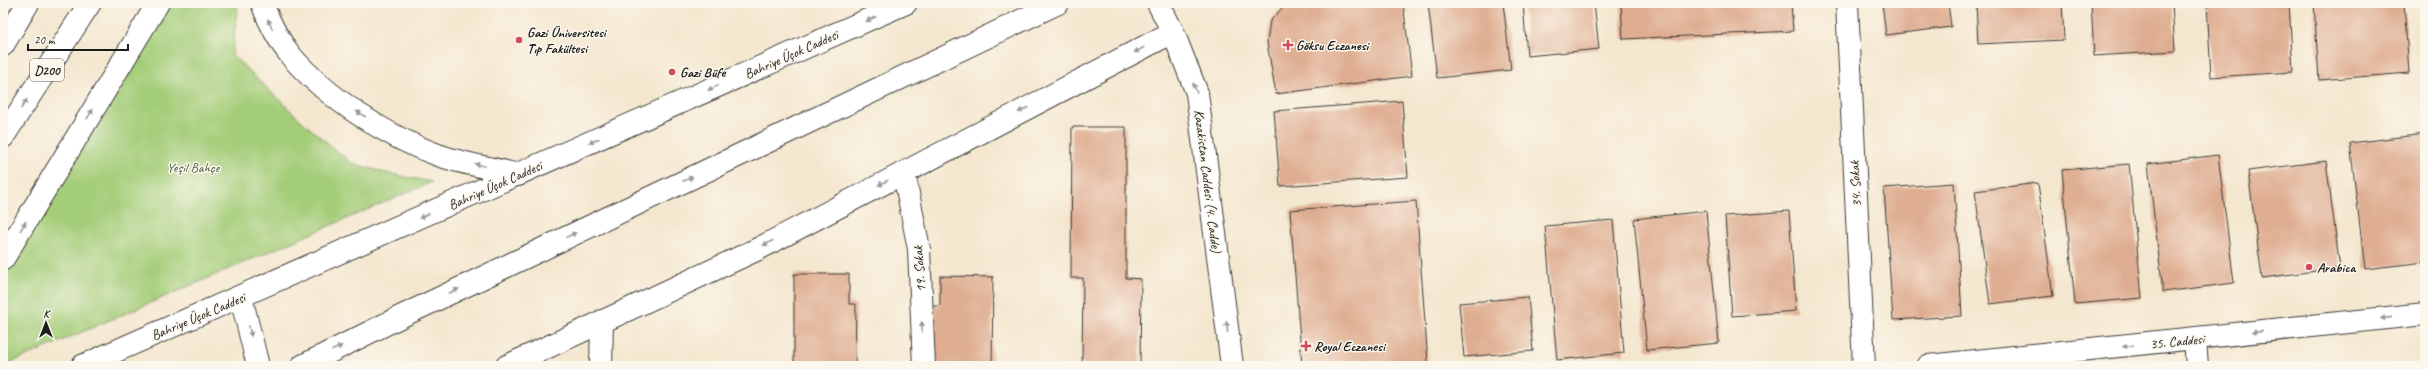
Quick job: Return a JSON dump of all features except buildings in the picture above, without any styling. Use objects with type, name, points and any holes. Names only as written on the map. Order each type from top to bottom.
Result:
[{"type":"main road","points":[[3,45],[28,3]]},
{"type":"main road","name":"D200","points":[[3,136],[90,3]]},
{"type":"main road","points":[[3,259],[158,3]]},
{"type":"main road","points":[[262,3],[272,28],[291,56],[318,84],[346,105],[381,127],[438,155],[518,175]]},
{"type":"main road","name":"Bahriye Üçok Caddesi","points":[[82,366],[906,3]]},
{"type":"main road","points":[[302,366],[400,317],[1058,3]]},
{"type":"main road","name":"Kazakistan Caddesi (4. Cadde)","points":[[1158,3],[1173,32],[1197,93],[1232,366]]},
{"type":"main road","name":"34. Sokak","points":[[1846,3],[1864,366]]},
{"type":"main road","points":[[508,366],[758,249],[1173,32]]},
{"type":"main road","name":"19. Sokak","points":[[904,172],[919,249],[924,366]]},
{"type":"main road","points":[[241,297],[258,366]]},
{"type":"main road","name":"35. Caddesi","points":[[1928,366],[1999,362],[2425,314]]},
{"type":"main road","points":[[601,366],[602,321]]},
{"type":"main road","points":[[2195,339],[2197,366]]},
{"type":"green space","name":"Yeşil Bahçe","points":[[165,3],[238,3],[232,55],[306,125],[352,163],[386,173],[432,182],[3,366],[3,275]]},
{"type":"place","name":"Gazi Üniversitesi Tıp Fakültesi","points":[[519,40]]},
{"type":"place","name":"Göksu Eczanesi","points":[[1288,45]]},
{"type":"place","name":"Gazi Büfe","points":[[672,72]]},
{"type":"place","name":"Arabica","points":[[2309,267]]},
{"type":"place","name":"Royal Eczanesi","points":[[1306,346]]}]
